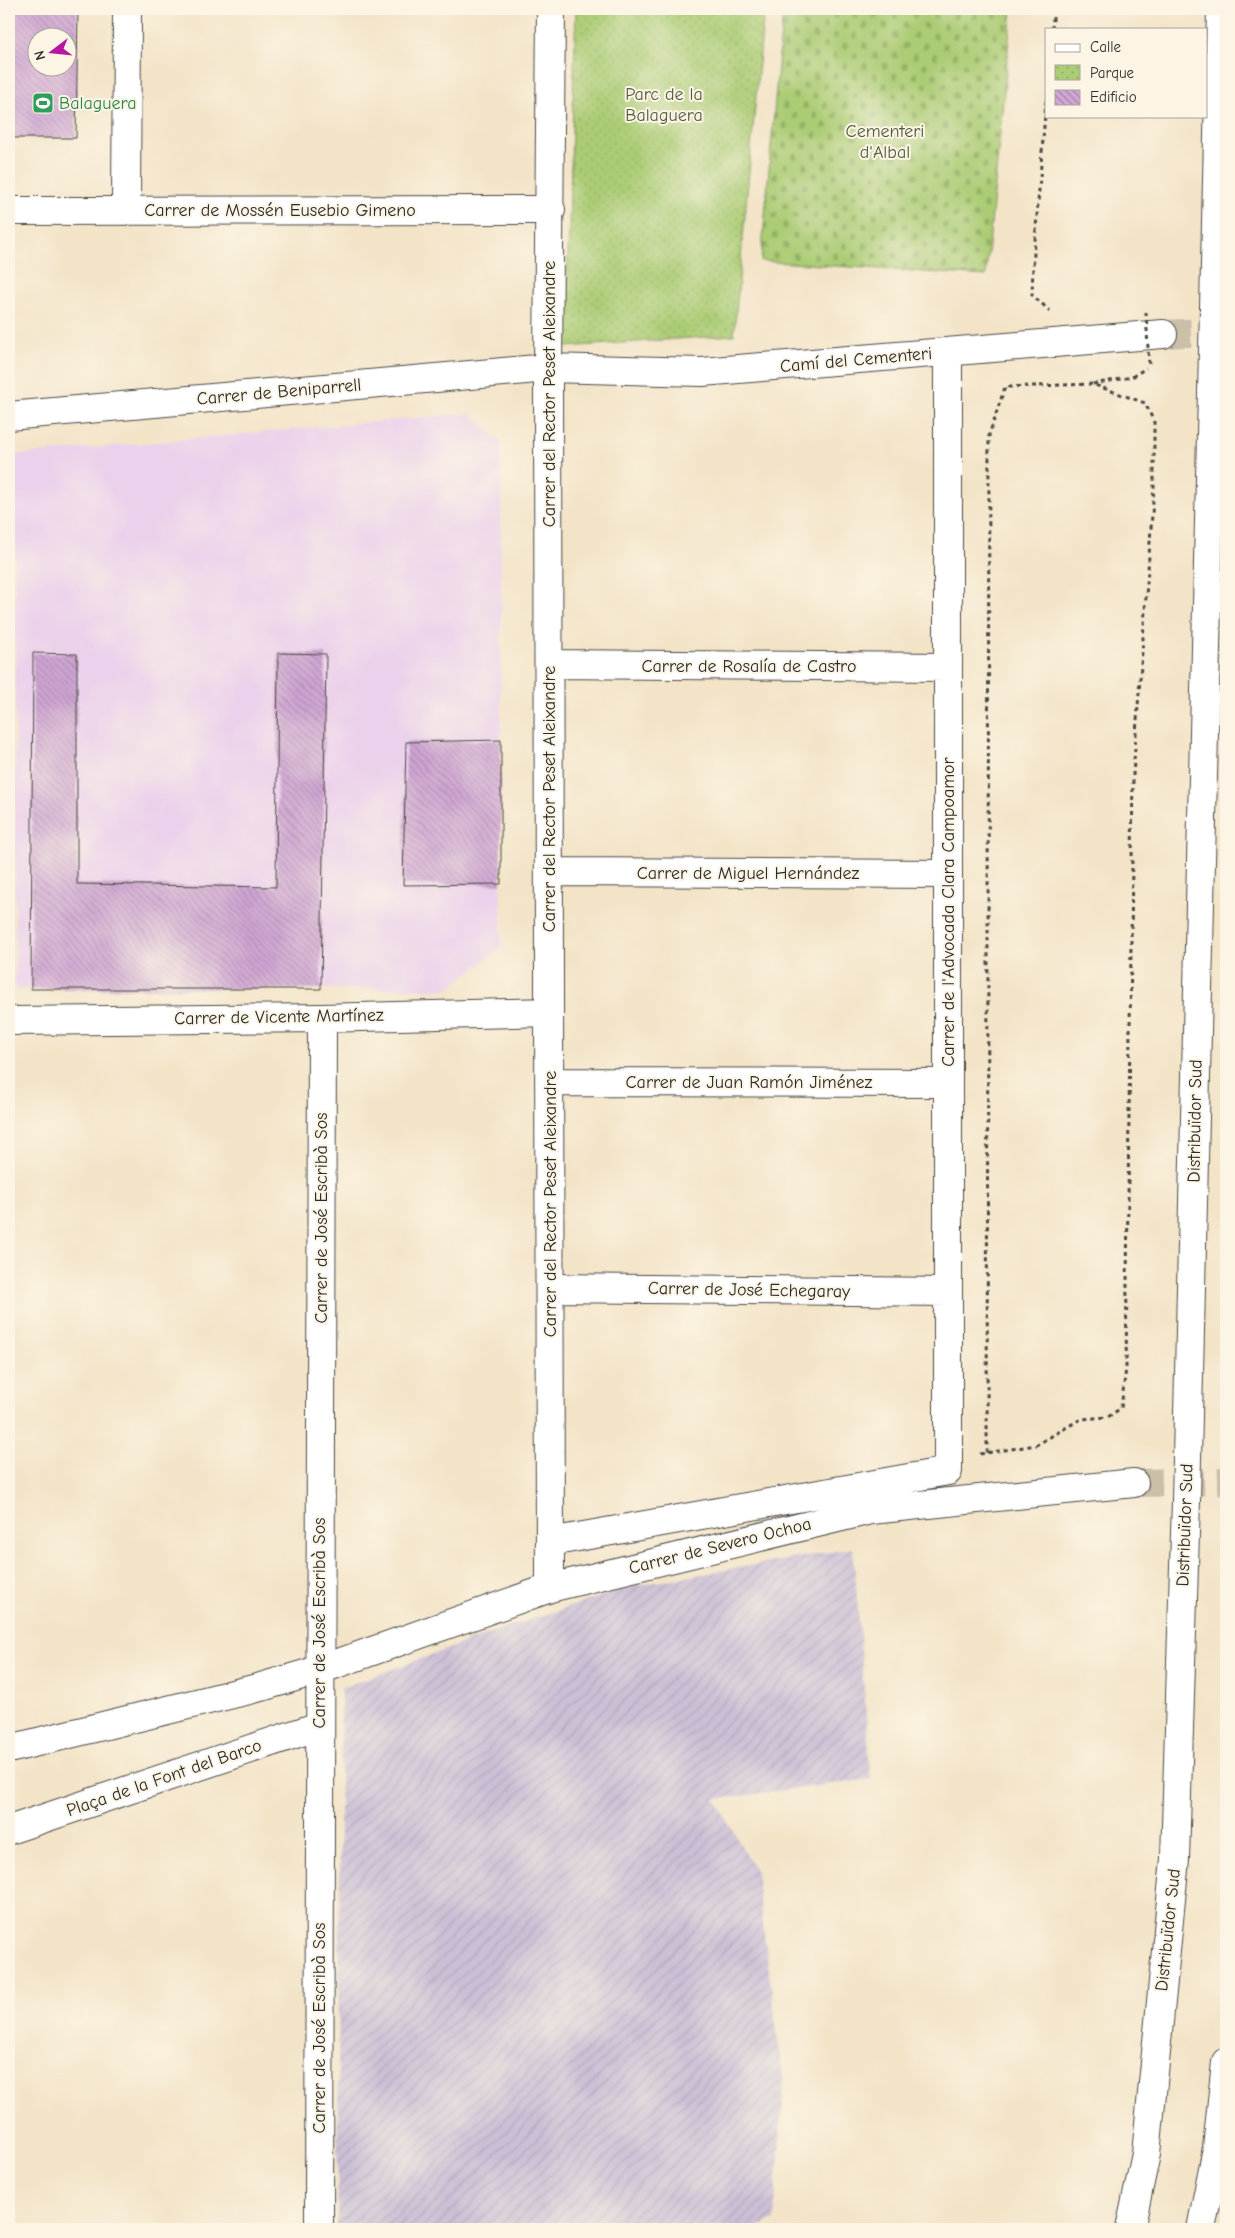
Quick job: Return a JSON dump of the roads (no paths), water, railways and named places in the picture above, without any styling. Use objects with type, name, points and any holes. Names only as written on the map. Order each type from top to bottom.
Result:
[{"type":"main road","points":[[126,210],[127,9]]},
{"type":"main road","name":"Carrer del Rector Peset Aleixandre","points":[[550,1588],[548,368],[551,210],[551,9]]},
{"type":"main road","name":"Distribuïdor Sud","points":[[1130,2229],[1146,2154],[1175,1858],[1186,1511],[1222,9]]},
{"type":"main road","name":"Carrer de Mossén Eusebio Gimeno","points":[[9,211],[551,210]]},
{"type":"main road","name":"Camí del Cementeri","points":[[548,368],[702,372],[1163,334]]},
{"type":"main road","name":"Carrer de l'Advocada Clara Campoamor","points":[[948,353],[948,1472]]},
{"type":"main road","name":"Carrer de Beniparrell","points":[[9,416],[548,368]]},
{"type":"main road","name":"Carrer de Rosalía de Castro","points":[[549,664],[948,667]]},
{"type":"main road","name":"Carrer de Miguel Hernández","points":[[549,872],[948,874]]},
{"type":"main road","name":"Carrer de Vicente Martínez","points":[[9,1021],[322,1018],[549,1012]]},
{"type":"main road","name":"Carrer de José Escribà Sos","points":[[319,2229],[322,1018]]},
{"type":"main road","name":"Carrer de Juan Ramón Jiménez","points":[[550,1082],[948,1083]]},
{"type":"main road","name":"Carrer de José Echegaray","points":[[550,1288],[948,1292]]},
{"type":"main road","name":"Carrer de Severo Ochoa","points":[[550,1542],[948,1472]]},
{"type":"main road","name":"Carrer de Severo Ochoa","points":[[319,1670],[550,1588],[870,1510],[1134,1483]]},
{"type":"main road","points":[[9,1749],[261,1687],[319,1670]]},
{"type":"main road","name":"Plaça de la Font del Barco","points":[[9,1830],[319,1726]]},
{"type":"main road","points":[[1201,2229],[1217,2148],[1226,2062]]},
{"type":"tunnel","points":[[1163,334],[1226,331]]},
{"type":"tunnel","points":[[1134,1483],[1226,1481]]},
{"type":"place","name":"Balaguera","points":[[43,103]]},
{"type":"park label","name":"Parc de la Balaguera","points":[[664,104]]},
{"type":"park label","name":"Cementeri d'Albal","points":[[885,141]]}]
